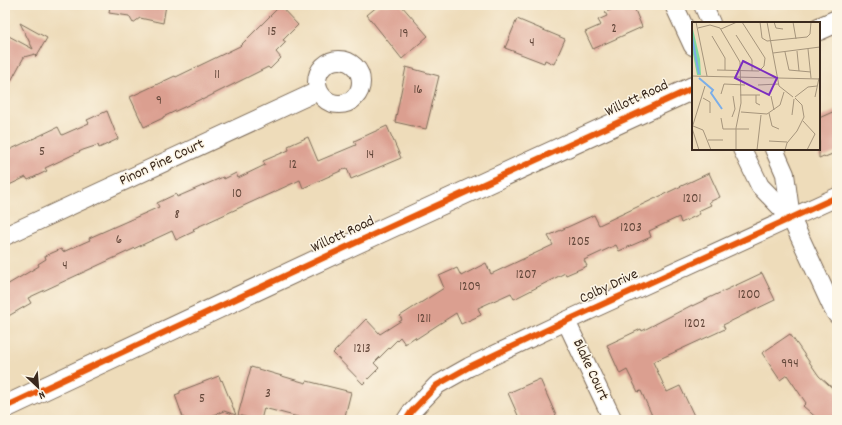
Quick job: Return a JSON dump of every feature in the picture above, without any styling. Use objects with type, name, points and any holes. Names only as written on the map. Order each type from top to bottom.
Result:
[{"type":"main road","points":[[820,29],[837,21]]},
{"type":"main road","name":"Willott Road","points":[[5,407],[360,241],[692,88]]},
{"type":"street","points":[[674,5],[692,44]]},
{"type":"street","points":[[703,5],[711,22]]},
{"type":"street","name":"Pinon Pine Court","points":[[5,236],[318,91]]},
{"type":"street","points":[[742,150],[760,186],[791,218]]},
{"type":"street","points":[[774,150],[785,174],[791,218],[837,316]]},
{"type":"street","name":"Colby Drive","points":[[406,420],[412,411],[437,385],[469,367],[837,197]]},
{"type":"street","name":"Blake Court","points":[[566,321],[613,420]]},
{"type":"building","points":[[110,5],[166,5],[163,23],[140,18],[133,23],[129,16],[109,13]]},
{"type":"building","points":[[379,5],[401,5],[428,36],[402,59],[367,15]]},
{"type":"building","points":[[609,5],[633,5],[642,27],[593,49],[585,32],[601,25],[598,20],[607,16],[605,12],[611,10]]},
{"type":"building","points":[[280,6],[298,25],[283,40],[286,42],[276,52],[281,58],[270,69],[268,67],[144,127],[130,97],[175,76],[176,77],[240,46]]},
{"type":"building","points":[[517,19],[565,39],[554,64],[545,60],[544,63],[505,48]]},
{"type":"building","points":[[20,23],[47,38],[36,57],[35,54],[24,57],[5,92],[5,34],[33,49]]},
{"type":"building","points":[[406,67],[439,76],[426,129],[395,122]]},
{"type":"building","points":[[837,110],[837,152],[819,158],[820,150],[820,118]]},
{"type":"building","points":[[107,111],[118,139],[99,148],[98,145],[83,150],[45,168],[47,171],[28,180],[26,177],[5,187],[5,152],[58,127],[62,135],[89,123],[87,120]]},
{"type":"building","points":[[387,126],[401,158],[351,179],[347,168],[303,188],[300,180],[193,229],[195,231],[176,240],[172,231],[28,298],[31,303],[5,318],[5,286],[39,266],[38,264],[46,259],[45,256],[61,249],[63,252],[90,240],[89,238],[159,207],[157,203],[176,194],[177,197],[236,173],[238,178],[265,165],[263,161],[289,150],[288,146],[308,137],[318,161],[356,145],[354,141]]},
{"type":"building","points":[[709,173],[720,197],[709,202],[711,205],[698,211],[700,214],[681,223],[679,217],[649,231],[651,237],[619,251],[616,245],[584,260],[587,266],[566,275],[565,273],[514,299],[511,293],[478,308],[481,315],[461,324],[456,313],[416,339],[415,337],[405,344],[400,337],[374,363],[379,368],[363,384],[333,353],[366,319],[380,334],[402,320],[400,316],[444,288],[439,276],[457,268],[461,276],[486,263],[491,274],[553,245],[548,236],[594,215],[599,225]]},
{"type":"building","points":[[762,273],[775,300],[723,325],[725,329],[653,362],[667,392],[680,386],[696,420],[654,420],[641,391],[638,392],[627,370],[620,374],[607,345],[641,329],[642,331],[692,305]]},
{"type":"building","points":[[790,334],[819,376],[837,392],[837,420],[819,420],[803,406],[806,403],[787,375],[780,380],[762,353]]},
{"type":"building","points":[[251,367],[306,383],[307,381],[351,392],[344,420],[297,420],[298,417],[264,408],[261,420],[255,420],[238,415]]},
{"type":"building","points":[[219,376],[236,415],[224,411],[201,420],[184,420],[175,395],[180,393],[180,391]]},
{"type":"building","points":[[540,379],[558,420],[520,420],[508,393]]},
{"type":"cycle path","points":[[5,407],[353,244],[692,88]]},
{"type":"cycle path","points":[[406,420],[412,411],[437,385],[469,367],[837,197]]}]
